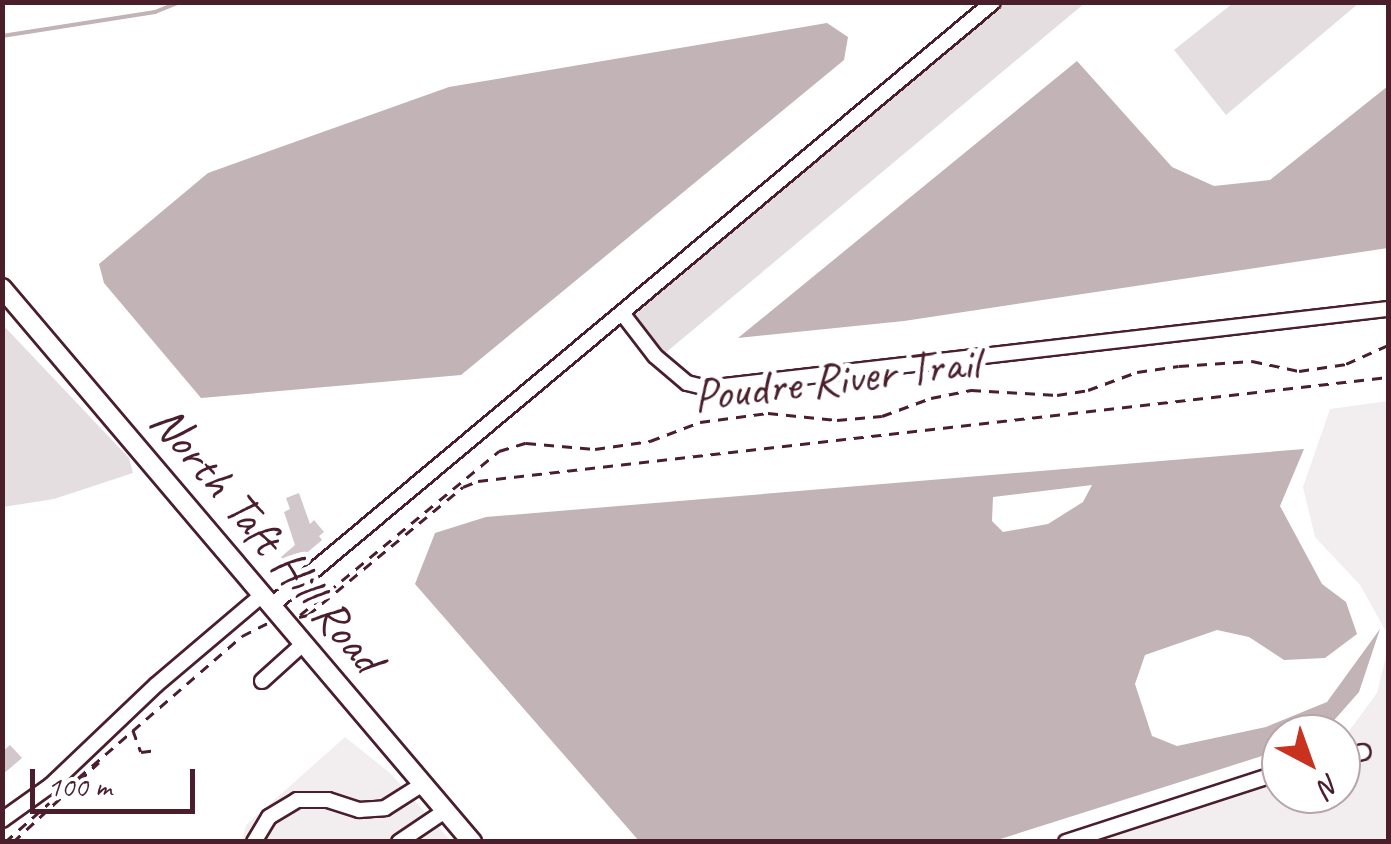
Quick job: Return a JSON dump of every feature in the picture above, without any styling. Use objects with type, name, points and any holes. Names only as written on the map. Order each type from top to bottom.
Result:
[{"type":"main road","name":"North Taft Hill Road","points":[[2,288],[472,842]]},
{"type":"street","points":[[2,820],[50,785],[156,685],[278,610],[622,313],[992,2]]},
{"type":"street","points":[[622,313],[656,356],[687,383],[707,388],[1388,309]]},
{"type":"street","points":[[262,681],[302,644]]},
{"type":"street","points":[[1066,842],[1261,779]]},
{"type":"street","points":[[254,842],[269,817],[298,800],[328,800],[359,810],[385,808],[423,784]]},
{"type":"street","points":[[400,842],[444,811]]},
{"type":"path","name":"Poudre River Trail","points":[[4,842],[242,636],[500,451],[526,444],[595,449],[650,441],[700,422],[768,413],[837,420],[882,416],[970,390],[1057,395],[1088,390],[1136,372],[1179,366],[1252,361],[1299,371],[1346,364],[1388,345]]},
{"type":"path","points":[[278,610],[308,616],[463,486],[478,480],[1388,377]]},
{"type":"path","points":[[133,730],[141,752],[156,750]]},
{"type":"path","points":[[12,842],[114,746]]},
{"type":"shaded area","points":[[1006,3],[1085,3],[664,354],[634,315]]},
{"type":"shaded area","points":[[1233,3],[1359,3],[1226,115],[1174,50]]},
{"type":"shaded area","points":[[827,23],[848,37],[844,60],[461,375],[201,398],[104,283],[99,264],[208,173],[449,87]]},
{"type":"shaded area","points":[[1077,61],[1172,167],[1214,186],[1270,180],[1388,86],[1388,248],[904,321],[738,338]]},
{"type":"shaded area","points":[[3,325],[129,458],[133,473],[54,499],[3,507]]},
{"type":"shaded area","points":[[1388,401],[1388,635],[1360,585],[1315,537],[1303,487],[1330,409]]},
{"type":"shaded area","points":[[1304,449],[1280,506],[1322,584],[1346,602],[1357,634],[1325,658],[1284,660],[1249,637],[1217,630],[1145,655],[1135,684],[1152,736],[1177,746],[1261,728],[1261,756],[994,841],[639,841],[415,584],[435,533],[486,517]],"holes":[[[1092,485],[1083,502],[1048,524],[1003,532],[992,521],[993,497]]]},
{"type":"shaded area","points":[[1380,629],[1359,692],[1340,714],[1298,714],[1327,702]]},
{"type":"shaded area","points":[[1388,648],[1388,841],[1066,842],[1261,779],[1261,814],[1361,814],[1361,715],[1377,693]]},
{"type":"shaded area","points":[[345,737],[390,773],[451,841],[242,842],[246,825]]},
{"type":"building","points":[[299,493],[310,524],[314,520],[324,532],[319,536],[322,540],[290,567],[281,557],[295,545],[284,512],[290,509],[286,498]]},
{"type":"building","points":[[10,745],[22,758],[2,775],[2,752]]},
{"type":"waterway","points":[[2,36],[155,12],[180,2]]}]
